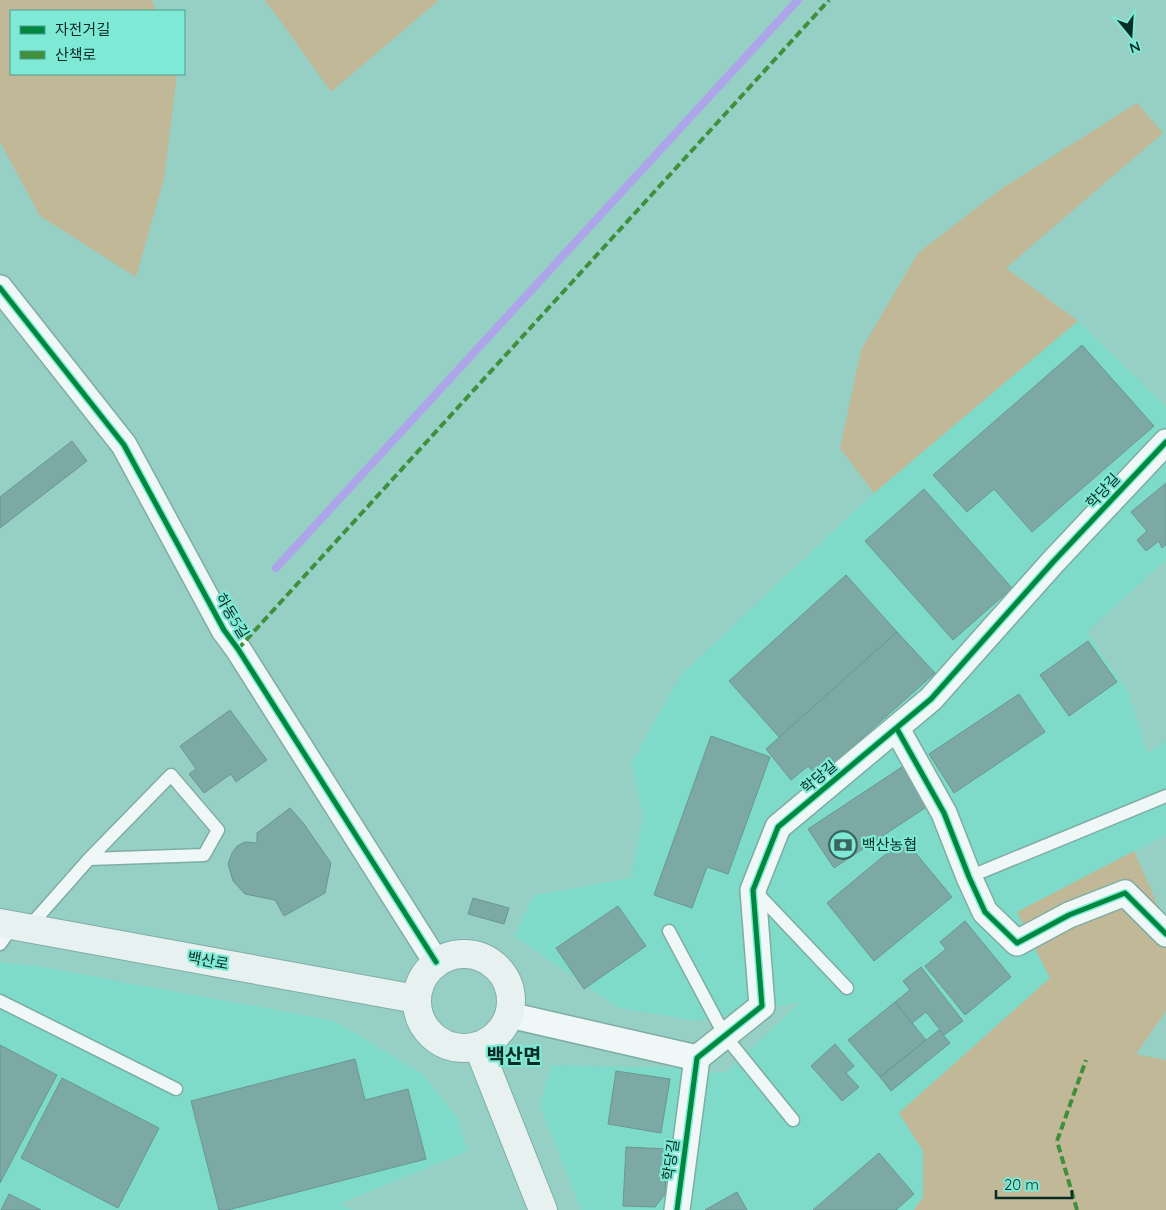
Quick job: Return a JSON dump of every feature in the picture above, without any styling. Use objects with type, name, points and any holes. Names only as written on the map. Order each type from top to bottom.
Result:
[{"type":"main road","name":"백산로","points":[[10,930],[416,999]]},
{"type":"main road","points":[[464,953],[479,956],[492,962],[502,973],[509,986],[511,1001],[509,1015],[502,1029],[492,1040],[478,1046],[463,1049],[448,1046],[434,1039],[424,1028],[418,1014],[416,999],[419,984],[426,972],[436,962],[464,953]]},
{"type":"main road","points":[[478,1046],[543,1210]]},
{"type":"street","name":"하동5길","points":[[0,288],[124,445],[224,630],[436,962]]},
{"type":"street","name":"학당길","points":[[677,1210],[697,1058],[762,1006],[753,890],[778,828],[931,699],[1053,562],[1166,442]]},
{"type":"street","points":[[896,729],[944,813],[985,912],[1017,943],[1069,915],[1125,893],[1166,934]]},
{"type":"street","points":[[509,1015],[697,1058]]},
{"type":"lane","points":[[10,930],[89,859],[171,775],[218,830],[204,855],[89,859]]},
{"type":"lane","points":[[969,877],[1166,796]]},
{"type":"lane","points":[[753,890],[847,988]]},
{"type":"lane","points":[[669,931],[725,1036],[793,1120]]},
{"type":"lane","points":[[0,1001],[176,1090]]},
{"type":"shaded area","points":[[0,0],[152,0],[156,10],[10,10],[10,75],[177,75],[164,179],[136,277],[40,216],[0,142]]},
{"type":"shaded area","points":[[264,0],[439,0],[331,92]]},
{"type":"shaded area","points":[[1137,103],[1163,133],[1006,268],[1078,321],[874,493],[840,448],[861,350],[918,253],[1001,189]]},
{"type":"shaded area","points":[[1078,321],[1166,407],[1166,560],[1086,632],[1128,692],[1147,753],[1166,742],[1166,835],[1017,912],[1050,978],[899,1113],[923,1151],[923,1197],[914,1210],[581,1210],[540,1105],[551,1065],[672,1068],[725,1073],[801,1002],[696,1021],[619,1008],[514,936],[534,895],[631,878],[643,816],[632,762],[681,675],[874,493]]},
{"type":"shaded area","points":[[1134,851],[1166,924],[1166,1011],[1136,1054],[1166,1060],[1166,1210],[914,1210],[923,1197],[923,1151],[899,1113],[1050,978],[1017,912]]},
{"type":"shaded area","points":[[0,962],[43,967],[335,1021],[422,1074],[457,1117],[468,1151],[341,1203],[351,1210],[0,1210]]},
{"type":"building","points":[[1082,345],[1154,426],[1032,532],[994,489],[967,512],[933,475]]},
{"type":"building","points":[[72,441],[87,461],[0,528],[0,497]]},
{"type":"building","points":[[1166,483],[1166,545],[1162,548],[1159,541],[1146,551],[1137,540],[1147,531],[1131,512]]},
{"type":"building","points":[[924,489],[1012,588],[953,640],[865,541]]},
{"type":"building","points":[[846,575],[897,632],[780,738],[729,681]]},
{"type":"building","points":[[897,632],[935,673],[818,777],[808,766],[791,780],[766,749]]},
{"type":"building","points":[[1088,641],[1117,682],[1069,716],[1040,675]]},
{"type":"building","points":[[1019,694],[1045,732],[954,793],[929,754]]},
{"type":"building","points":[[230,710],[267,760],[236,782],[231,774],[204,793],[189,774],[196,769],[180,746]]},
{"type":"building","points":[[711,736],[770,757],[728,874],[707,867],[692,908],[654,895]]},
{"type":"building","points":[[905,765],[931,804],[834,868],[808,829]]},
{"type":"building","points":[[290,808],[304,824],[331,863],[325,893],[284,916],[275,900],[245,894],[233,881],[228,864],[237,846],[245,842],[257,843],[257,833]]},
{"type":"building","points":[[904,839],[952,897],[874,961],[827,903]]},
{"type":"building","points":[[473,898],[509,908],[504,924],[468,914]]},
{"type":"building","points":[[618,906],[646,946],[584,989],[556,948]]},
{"type":"building","points":[[965,921],[1011,977],[965,1015],[925,966],[946,949],[940,942]]},
{"type":"building","points":[[921,967],[963,1021],[944,1035],[926,1012],[912,1023],[895,1002],[910,990],[903,981]]},
{"type":"building","points":[[895,1002],[926,1040],[880,1077],[848,1040]]},
{"type":"building","points":[[939,1030],[950,1043],[891,1091],[880,1077]]},
{"type":"building","points":[[835,1044],[854,1066],[846,1073],[859,1087],[842,1101],[811,1066]]},
{"type":"building","points":[[0,1045],[57,1075],[0,1183]]},
{"type":"building","points":[[355,1059],[365,1100],[408,1089],[426,1159],[228,1210],[219,1210],[191,1101]]},
{"type":"building","points":[[616,1071],[670,1079],[661,1133],[608,1124]]},
{"type":"building","points":[[62,1078],[159,1128],[118,1208],[21,1158]]},
{"type":"building","points":[[626,1147],[667,1149],[665,1194],[655,1207],[623,1206]]},
{"type":"building","points":[[879,1153],[914,1194],[896,1210],[813,1210]]},
{"type":"building","points":[[737,1192],[747,1210],[705,1210]]},
{"type":"building","points":[[9,1194],[41,1210],[1,1210]]},
{"type":"waterway","points":[[276,568],[798,0]]},
{"type":"marked path","points":[[238,649],[829,0]]},
{"type":"marked path","points":[[1077,1210],[1057,1141],[1086,1060]]},
{"type":"cycle path","points":[[0,288],[124,445],[224,630],[238,649],[436,962]]},
{"type":"cycle path","points":[[677,1210],[697,1058],[762,1006],[753,890],[778,827],[931,699],[1053,562],[1166,442]]},
{"type":"cycle path","points":[[897,729],[944,813],[985,912],[1017,943],[1069,915],[1125,893],[1166,934]]},
{"type":"place","name":"백산농협","points":[[843,845]]},
{"type":"district","name":"백산면","points":[[514,1056]]}]
